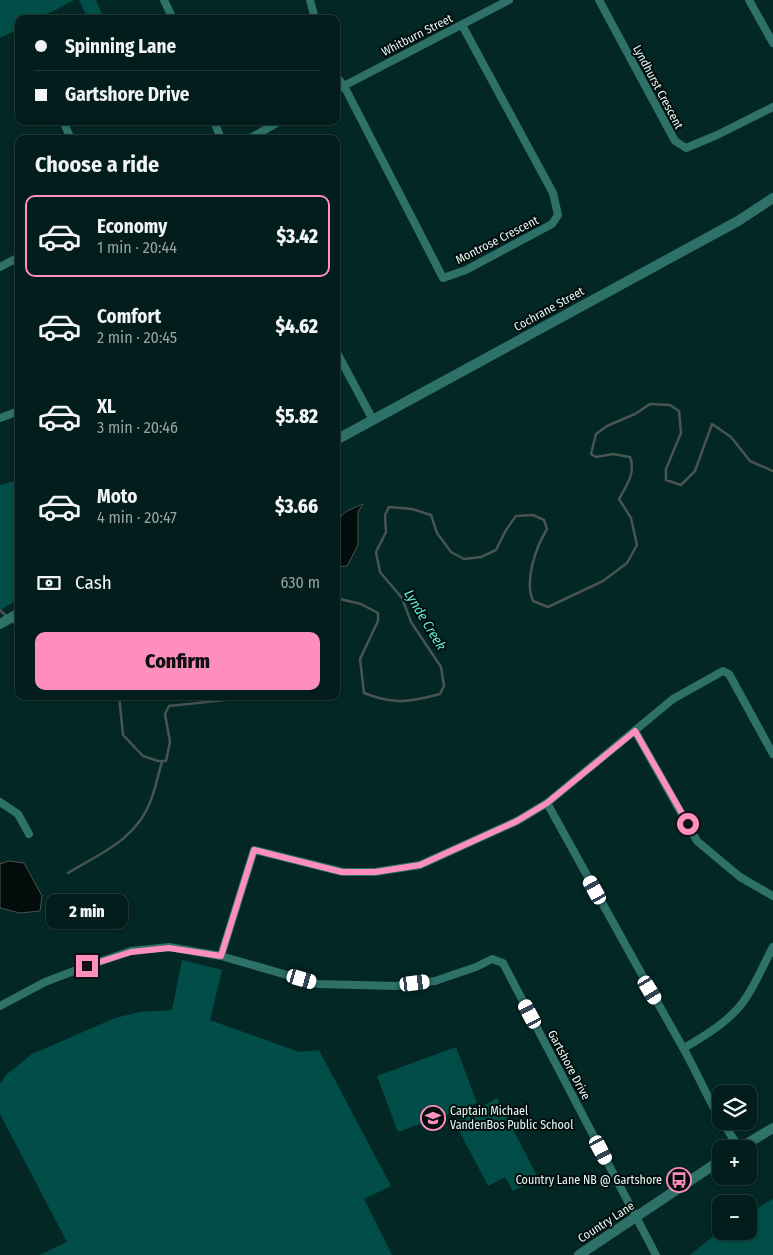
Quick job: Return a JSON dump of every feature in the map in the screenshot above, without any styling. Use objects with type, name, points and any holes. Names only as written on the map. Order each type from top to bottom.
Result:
[{"type":"street","points":[[164,0],[171,15]]},
{"type":"street","points":[[310,0],[314,15]]},
{"type":"street","name":"Whitburn Street","points":[[340,88],[509,0]]},
{"type":"street","name":"Lyndhurst Crescent","points":[[599,0],[675,141],[680,145],[686,148],[717,136],[773,107]]},
{"type":"street","points":[[749,0],[773,43]]},
{"type":"street","name":"Montrose Crescent","points":[[340,88],[443,278],[466,270],[552,224],[558,215],[553,193],[462,25]]},
{"type":"street","points":[[256,135],[273,125]]},
{"type":"street","name":"Cochrane Street","points":[[340,438],[738,221],[773,198]]},
{"type":"street","points":[[0,267],[15,259]]},
{"type":"street","points":[[340,358],[373,420]]},
{"type":"street","points":[[0,418],[15,412]]},
{"type":"street","points":[[0,624],[15,616]]},
{"type":"street","points":[[221,956],[254,850],[342,872],[375,872],[420,865],[517,821],[547,803],[673,698],[723,671],[729,674],[773,754]]},
{"type":"street","points":[[635,731],[698,841],[740,877],[773,896]]},
{"type":"street","points":[[0,802],[18,814],[29,834]]},
{"type":"street","points":[[547,803],[642,976],[684,1048],[712,1106]]},
{"type":"street","points":[[684,1048],[712,1032],[748,995],[773,947]]},
{"type":"street","name":"Gartshore Drive","points":[[0,1006],[45,982],[131,952],[169,948],[221,956],[318,984],[396,986],[434,981],[476,967],[492,959],[503,963],[656,1255]]},
{"type":"street","points":[[753,1140],[773,1128]]},
{"type":"street","name":"Country Lane","points":[[579,1255],[712,1166]]},
{"type":"green space","points":[[0,0],[74,0],[46,15],[15,15],[15,31],[0,38]]},
{"type":"green space","points":[[79,0],[96,0],[102,15],[86,15]]},
{"type":"green space","points":[[15,481],[15,601],[0,610],[0,485]]},
{"type":"green space","points":[[182,960],[222,970],[210,1020],[299,1052],[319,1050],[391,1186],[364,1199],[392,1255],[39,1255],[67,1242],[0,1114],[0,1084],[6,1075],[32,1054],[115,1018],[140,1012],[172,1010]]},
{"type":"green space","points":[[456,1047],[477,1103],[398,1132],[377,1076]]},
{"type":"green space","points":[[497,1098],[538,1178],[513,1191],[505,1177],[488,1186],[455,1123]]},
{"type":"green space","points":[[773,1199],[773,1255],[690,1255],[712,1237],[712,1240],[757,1240],[757,1208]]},
{"type":"shaded area","points":[[363,504],[358,512],[358,545],[347,566],[340,567],[340,518],[346,512]]},
{"type":"shaded area","points":[[9,861],[24,863],[42,896],[40,911],[20,913],[0,908],[0,864]]},
{"type":"waterway","name":"Lynde Creek","points":[[340,599],[361,604],[378,613],[378,621],[360,659],[364,693],[393,701],[420,699],[440,694],[444,686],[441,667],[411,622],[402,598],[380,572],[376,552],[386,532],[385,515],[389,507],[412,509],[431,515],[437,533],[451,552],[464,559],[481,557],[496,550],[506,530],[516,516],[533,515],[544,520],[547,529],[535,554],[530,583],[533,601],[548,607],[603,581],[627,563],[637,545],[631,518],[619,499],[628,484],[631,473],[632,463],[630,457],[613,454],[596,457],[591,454],[596,434],[607,426],[635,414],[650,404],[670,405],[679,411],[681,433],[666,469],[666,480],[681,485],[695,471],[712,424],[731,437],[750,461],[773,471]]},
{"type":"waterway","name":"Lynde Creek","points":[[0,610],[6,616]]},
{"type":"waterway","name":"Lynde Creek","points":[[119,700],[123,735],[143,756],[158,761],[166,761],[170,742],[165,714],[169,706],[225,700]]},
{"type":"waterway","points":[[68,873],[117,844],[137,825],[145,814],[151,800],[162,762]]},
{"type":"place","name":"Captain Michael VandenBos Public School","points":[[433,1118]]},
{"type":"place","name":"Country Lane NB @ Gartshore","points":[[679,1180]]},
{"type":"route","points":[[87,966],[131,952],[169,948],[221,956],[254,850],[342,872],[375,872],[420,865],[517,821],[547,803],[635,731],[688,824]]}]
